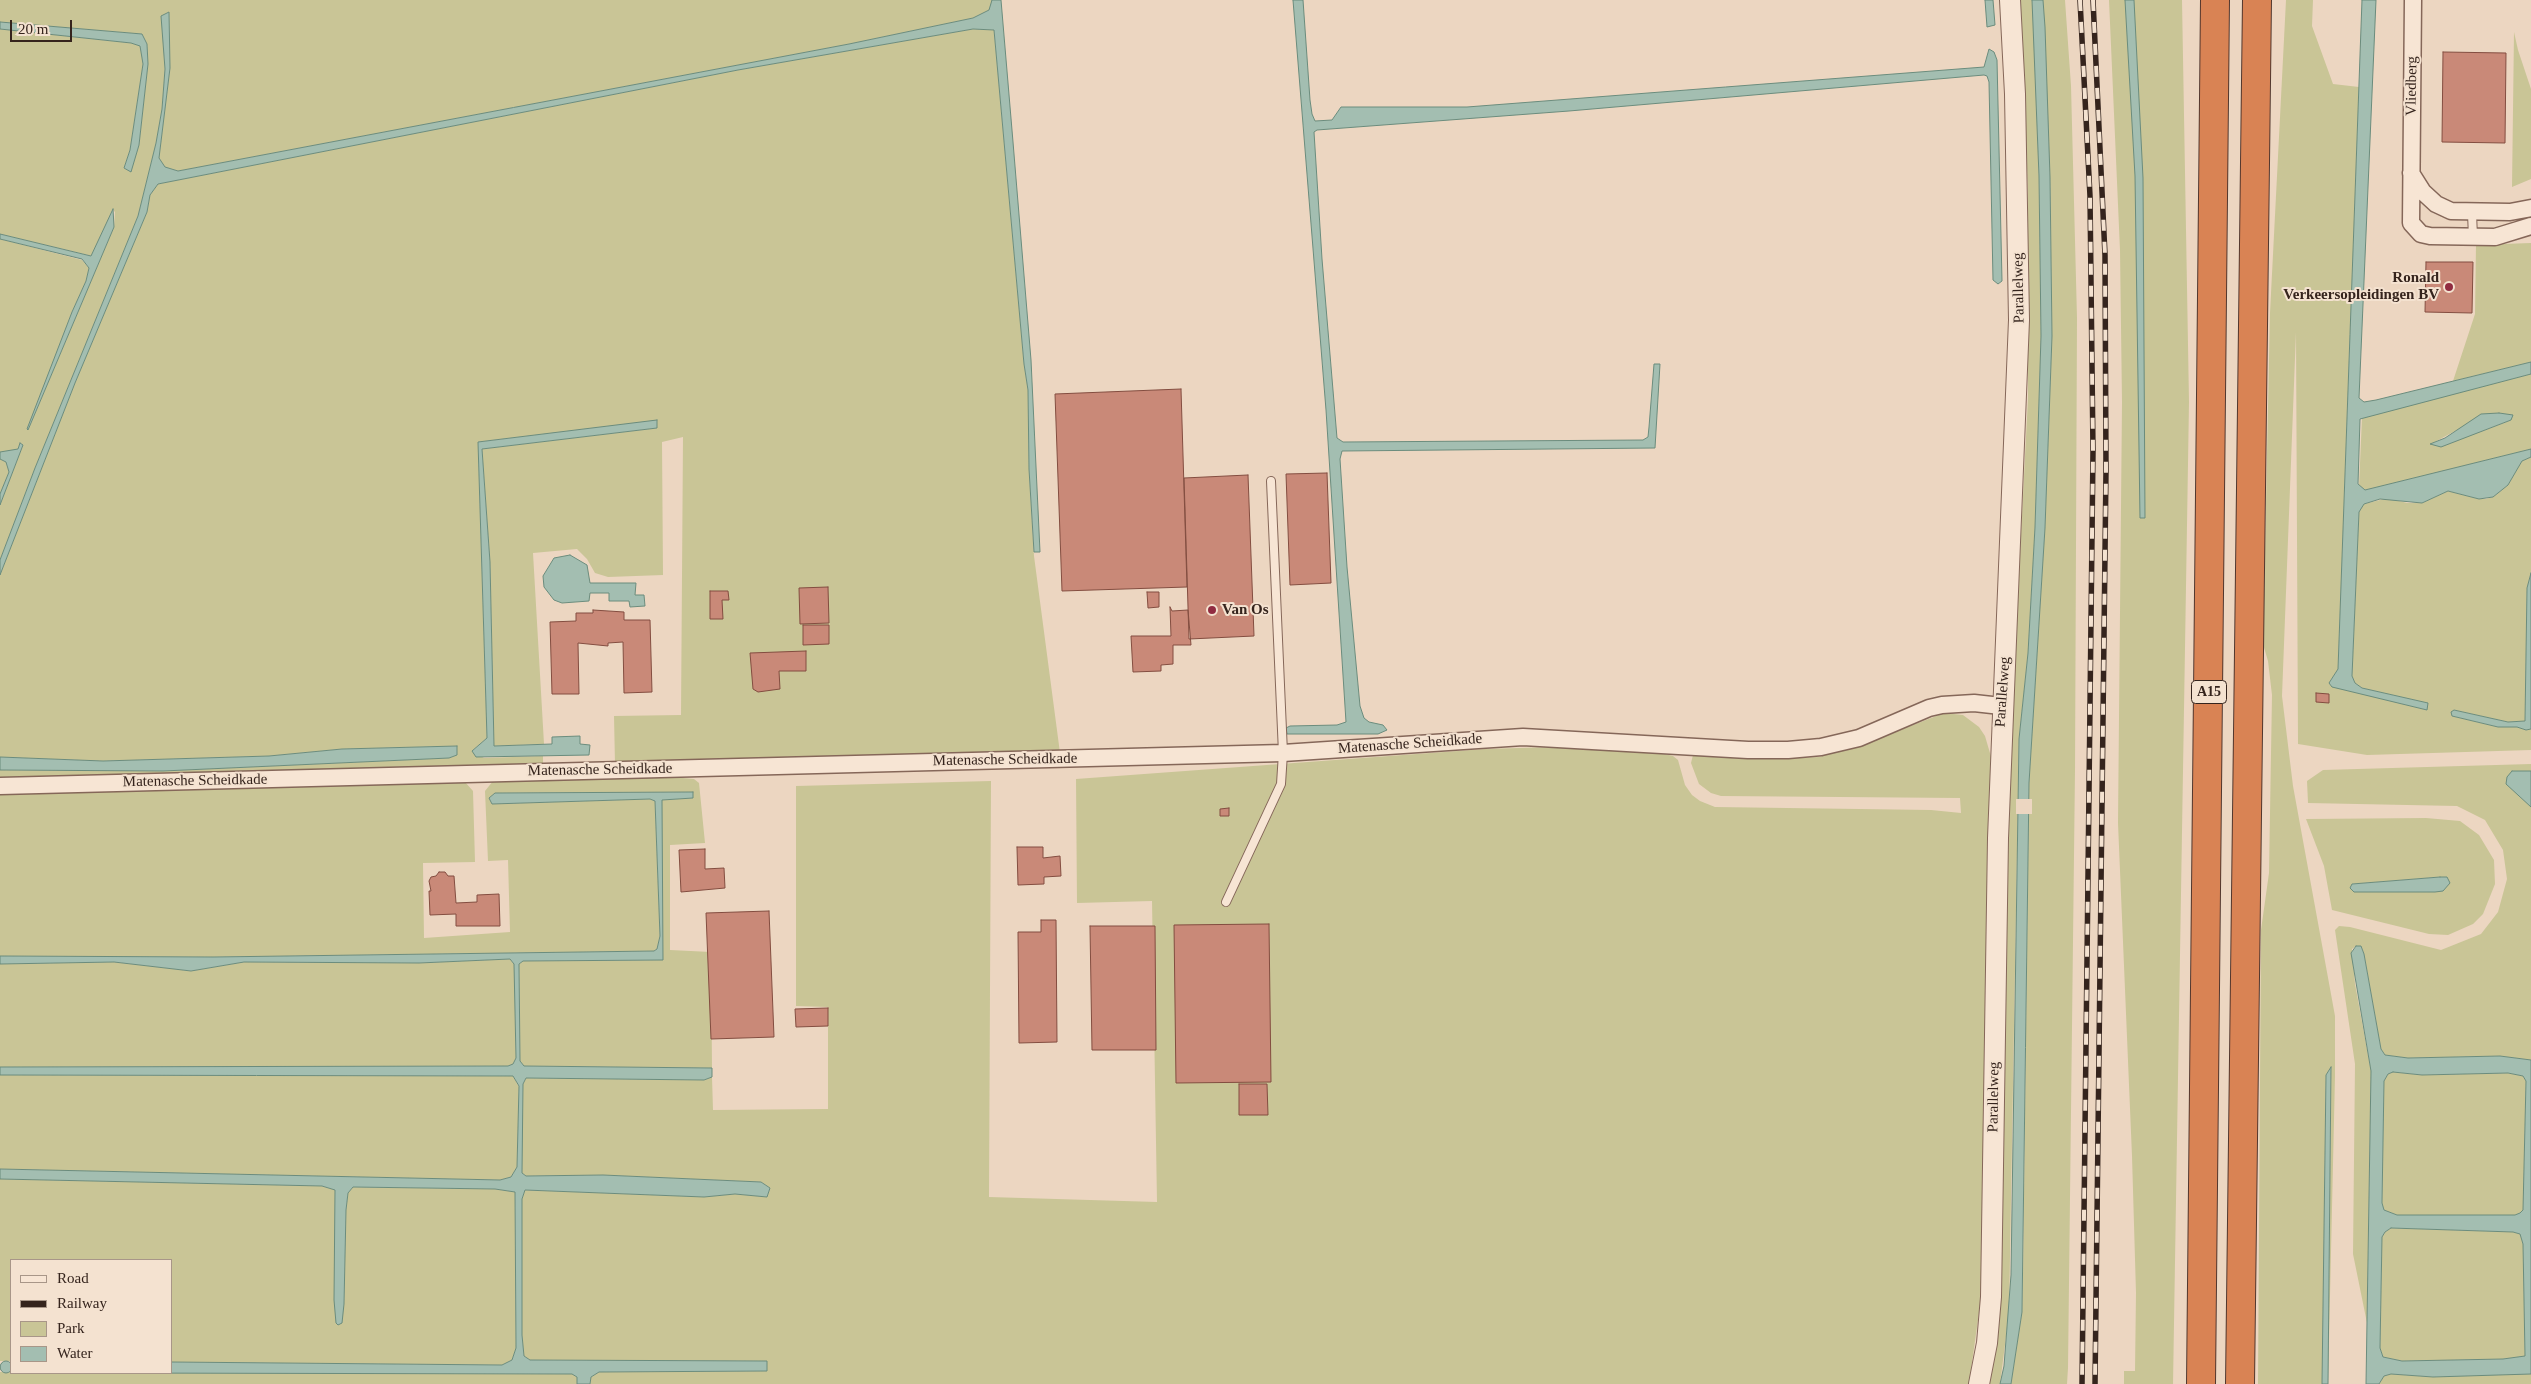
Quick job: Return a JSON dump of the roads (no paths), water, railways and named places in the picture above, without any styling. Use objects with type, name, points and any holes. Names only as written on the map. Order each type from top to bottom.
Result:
[{"type":"highway","name":"A15","points":[[2201,1384],[2215,0]]},
{"type":"highway","name":"A15","points":[[2240,1384],[2257,0]]},
{"type":"street","name":"Parallelweg","points":[[1979,1384],[1987,1344],[1991,1297],[2002,706],[2020,320],[2015,94],[2010,0]]},
{"type":"street","name":"Vliedberg","points":[[2413,0],[2410,214],[2415,229],[2421,234],[2430,236],[2496,237],[2531,226]]},
{"type":"street","points":[[2411,173],[2422,192],[2436,204],[2451,211],[2472,213],[2510,212],[2531,208]]},
{"type":"street","name":"Matenasche Scheidkade","points":[[0,786],[1284,753],[1523,736],[1748,750],[1788,750],[1821,747],[1859,738],[1929,708],[1942,705],[1974,703],[2002,706]]},
{"type":"lane","points":[[2472,213],[2473,237]]},
{"type":"lane","points":[[1226,902],[1280,784],[1284,753],[1271,481]]},
{"type":"water","points":[[992,0],[1001,0],[1031,360],[1040,552],[1034,552],[1029,469],[1028,390],[1024,364],[994,30],[973,29],[738,70],[158,184],[150,195],[147,212],[75,383],[0,575],[0,560],[35,468],[138,216],[156,143],[162,109],[165,69],[161,16],[169,12],[170,68],[159,158],[165,167],[178,171],[849,44],[973,18],[989,10]]},
{"type":"water","points":[[1293,0],[1303,0],[1310,100],[1315,121],[1332,120],[1341,107],[1467,107],[1984,67],[1989,49],[1994,52],[1997,60],[2002,281],[1998,284],[1993,280],[1989,82],[1987,76],[1984,75],[1569,111],[1317,130],[1314,132],[1322,259],[1337,438],[1343,442],[1643,440],[1648,437],[1654,364],[1660,364],[1655,448],[1342,451],[1340,459],[1347,567],[1360,706],[1364,718],[1369,722],[1383,725],[1387,730],[1378,734],[1287,734],[1286,728],[1290,726],[1337,725],[1346,722],[1326,410]]},
{"type":"water","points":[[1985,0],[1993,0],[1995,25],[1987,27]]},
{"type":"water","points":[[2032,0],[2043,0],[2045,27],[2050,177],[2052,336],[2045,528],[2029,783],[2022,1312],[2011,1384],[2000,1384],[2004,1366],[2011,1275],[2019,739],[2028,653],[2035,527],[2041,336],[2039,176]]},
{"type":"water","points":[[2125,0],[2134,0],[2143,178],[2145,518],[2140,518],[2135,176]]},
{"type":"water","points":[[2362,0],[2376,0],[2359,398],[2364,402],[2376,400],[2531,362],[2531,374],[2360,419],[2358,484],[2365,490],[2531,449],[2531,457],[2522,461],[2508,485],[2493,497],[2479,499],[2448,491],[2422,503],[2380,499],[2364,504],[2359,512],[2352,676],[2355,683],[2362,688],[2428,703],[2427,710],[2332,687],[2329,683],[2338,669]]},
{"type":"water","points":[[0,22],[142,34],[147,44],[148,64],[139,145],[131,172],[124,168],[130,150],[143,64],[140,46],[131,43],[0,29]]},
{"type":"water","points":[[113,209],[114,227],[28,430],[72,312],[86,281],[89,268],[82,259],[0,239],[0,234],[91,256]]},
{"type":"water","points":[[2499,413],[2513,415],[2511,420],[2441,447],[2430,444],[2445,438],[2481,414]]},
{"type":"water","points":[[657,420],[657,428],[482,449],[490,562],[494,746],[552,744],[552,737],[580,736],[580,744],[590,745],[589,755],[476,757],[472,751],[487,738],[478,442]]},
{"type":"water","points":[[20,443],[23,445],[0,505],[0,494],[9,472],[6,462],[0,459],[0,452],[18,449]]},
{"type":"water","points":[[570,555],[587,565],[590,583],[636,583],[635,595],[644,595],[645,606],[630,607],[629,601],[609,601],[609,593],[590,593],[589,601],[562,603],[554,600],[544,587],[543,576],[554,558]]},
{"type":"water","points":[[2531,573],[2531,729],[2498,727],[2452,716],[2451,712],[2454,710],[2508,722],[2525,721],[2527,588]]},
{"type":"water","points":[[457,746],[457,755],[449,758],[163,771],[0,770],[0,757],[103,761],[269,756],[342,749]]},
{"type":"water","points":[[2512,771],[2531,771],[2531,807],[2506,784],[2507,777]]},
{"type":"water","points":[[693,792],[693,798],[662,800],[663,960],[523,961],[519,964],[520,1061],[524,1066],[712,1068],[712,1077],[704,1080],[526,1078],[523,1084],[522,1173],[526,1176],[603,1175],[761,1182],[770,1188],[767,1197],[735,1194],[704,1197],[525,1190],[522,1199],[522,1335],[524,1356],[530,1360],[767,1361],[767,1371],[599,1372],[591,1377],[590,1384],[577,1384],[577,1377],[572,1374],[172,1373],[172,1362],[502,1365],[512,1360],[516,1348],[515,1192],[495,1189],[353,1187],[348,1193],[346,1210],[344,1304],[342,1323],[338,1325],[336,1323],[334,1300],[335,1190],[322,1186],[0,1179],[0,1169],[500,1180],[511,1177],[517,1167],[519,1086],[513,1076],[0,1075],[0,1067],[508,1066],[513,1064],[516,1058],[514,964],[510,959],[419,963],[244,962],[191,971],[114,962],[0,964],[0,956],[213,957],[654,951],[657,949],[660,936],[655,801],[650,799],[492,804],[489,798],[495,793]]},
{"type":"water","points":[[2447,877],[2450,883],[2443,891],[2354,892],[2350,888],[2352,884]]},
{"type":"water","points":[[2356,946],[2361,946],[2381,1049],[2385,1055],[2408,1058],[2500,1056],[2531,1060],[2531,1374],[2433,1377],[2391,1374],[2384,1376],[2379,1384],[2366,1384],[2371,1071],[2351,953]],"holes":[[[2393,1072],[2422,1075],[2508,1073],[2523,1076],[2526,1081],[2523,1210],[2520,1213],[2515,1215],[2397,1215],[2384,1210],[2382,1203],[2384,1081],[2388,1074]],[[2391,1228],[2513,1232],[2520,1234],[2523,1244],[2525,1356],[2503,1359],[2402,1361],[2383,1357],[2380,1348],[2382,1237]]]},
{"type":"water","points":[[2331,1067],[2328,1384],[2322,1384],[2326,1075]]},
{"type":"water","points":[[4,1361],[10,1363],[10,1371],[4,1373],[0,1369],[0,1365]]},
{"type":"railway","points":[[2080,0],[2090,196],[2093,451],[2082,1384]]},
{"type":"railway","points":[[2093,0],[2105,255],[2106,470],[2095,1384]]},
{"type":"place","name":"Ronald Verkeersopleidingen BV","points":[[2449,287]]},
{"type":"place","name":"Van Os","points":[[1212,610]]}]
